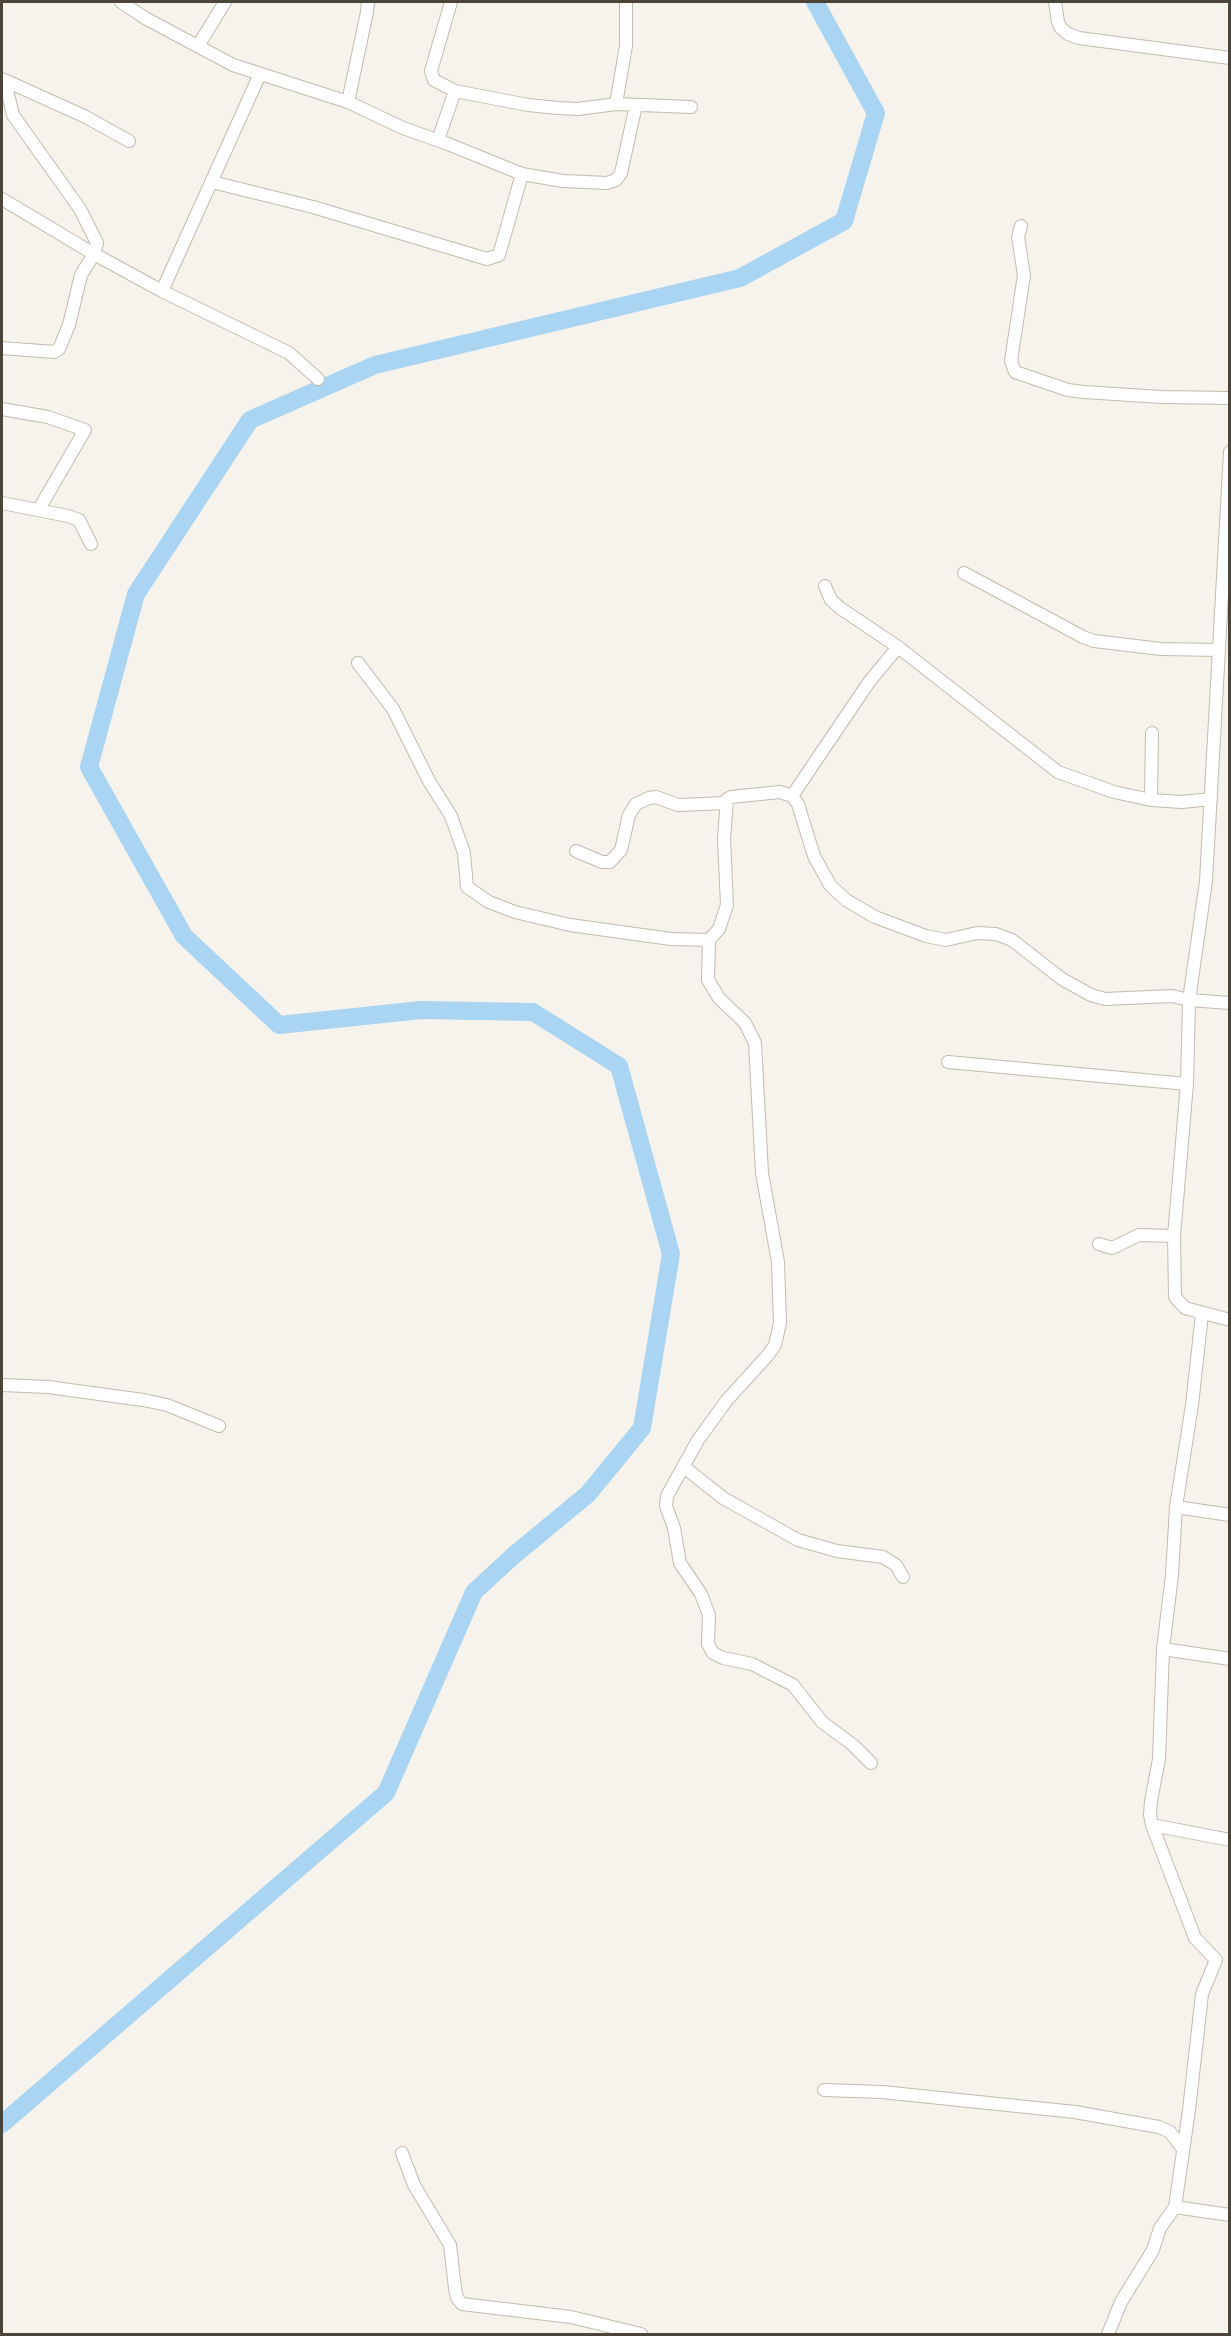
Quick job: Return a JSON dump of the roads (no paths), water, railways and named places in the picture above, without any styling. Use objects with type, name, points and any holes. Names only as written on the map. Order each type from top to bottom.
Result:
[{"type":"street","points":[[121,2],[145,18],[233,65],[348,102],[394,125],[522,174],[563,181],[607,183],[616,180],[621,173],[636,105]]},
{"type":"street","points":[[198,46],[225,2]]},
{"type":"street","points":[[348,102],[368,12],[368,2]]},
{"type":"street","points":[[451,2],[431,71],[434,80],[455,91],[528,105],[558,108],[578,109],[616,104],[691,107]]},
{"type":"street","points":[[616,104],[626,46],[626,2]]},
{"type":"street","points":[[1054,2],[1061,28],[1068,34],[1079,38],[1230,58]]},
{"type":"street","points":[[162,291],[260,74]]},
{"type":"street","points":[[3,80],[86,117],[129,141]]},
{"type":"street","points":[[2,348],[54,352],[59,349],[69,325],[81,275],[96,248],[96,238],[80,209],[13,115],[3,80]]},
{"type":"street","points":[[438,140],[455,91]]},
{"type":"street","points":[[212,182],[313,207],[487,259],[499,255],[522,174]]},
{"type":"street","points":[[2,199],[93,254],[162,291],[289,353],[318,379]]},
{"type":"street","points":[[1021,226],[1018,237],[1024,275],[1011,361],[1015,372],[1068,390],[1084,392],[1161,397],[1230,398]]},
{"type":"street","points":[[2,409],[48,417],[85,430],[39,509]]},
{"type":"street","points":[[1230,452],[1225,621],[1219,650],[1206,881],[1189,1000],[1187,1084],[1174,1236],[1175,1298],[1185,1308],[1230,1320]]},
{"type":"street","points":[[2,503],[39,509],[79,520],[91,544]]},
{"type":"street","points":[[964,573],[1083,638],[1161,649],[1219,650]]},
{"type":"street","points":[[825,586],[835,605],[898,647],[1058,772],[1114,792],[1151,800],[1182,802],[1211,799]]},
{"type":"street","points":[[792,796],[869,682],[898,647]]},
{"type":"street","points":[[358,663],[393,710],[429,781],[451,816],[465,859],[465,884],[470,891],[489,902],[515,912],[570,925],[671,939],[709,940]]},
{"type":"street","points":[[1151,800],[1152,733]]},
{"type":"street","points":[[871,1763],[853,1745],[822,1722],[793,1685],[752,1664],[718,1657],[710,1649],[709,1616],[701,1594],[680,1563],[674,1528],[666,1506],[667,1496],[712,1418],[775,1345],[780,1323],[778,1262],[762,1173],[755,1043],[745,1023],[719,998],[708,980],[709,940],[719,928],[725,915],[728,896],[724,839],[726,803],[731,797],[770,792],[792,796],[803,816],[814,856],[830,885],[846,900],[875,917],[926,936],[946,940],[977,933],[996,934],[1011,940],[1062,979],[1091,995],[1105,999],[1172,996],[1189,1000],[1230,1003]]},
{"type":"street","points":[[576,850],[602,862],[610,862],[621,850],[629,815],[636,804],[649,798],[656,797],[678,805],[726,803]]},
{"type":"street","points":[[948,1062],[1187,1084]]},
{"type":"street","points":[[1099,1244],[1112,1248],[1139,1235],[1174,1236]]},
{"type":"street","points":[[1108,2334],[1121,2302],[1153,2250],[1160,2228],[1175,2207],[1202,1994],[1216,1960],[1195,1938],[1152,1825],[1151,1801],[1159,1759],[1164,1649],[1176,1507],[1192,1405],[1202,1314]]},
{"type":"street","points":[[2,1384],[48,1387],[143,1400],[167,1405],[219,1426]]},
{"type":"street","points":[[684,1467],[723,1498],[798,1540],[837,1551],[883,1557],[896,1565],[903,1577]]},
{"type":"street","points":[[1176,1507],[1230,1515]]},
{"type":"street","points":[[1164,1649],[1230,1659]]},
{"type":"street","points":[[1152,1825],[1230,1840]]},
{"type":"street","points":[[824,2090],[882,2092],[1075,2112],[1159,2127],[1170,2132],[1183,2149]]},
{"type":"street","points":[[402,2153],[414,2185],[450,2245],[457,2298],[462,2304],[571,2317],[641,2334]]},
{"type":"street","points":[[1175,2207],[1230,2215]]},
{"type":"waterway","points":[[2,2124],[386,1793],[474,1592],[513,1556],[588,1494],[642,1428],[671,1254],[619,1066],[533,1012],[421,1010],[279,1025],[184,936],[89,767],[136,594],[250,420],[375,365],[740,278],[844,221],[876,113],[815,2]]}]
